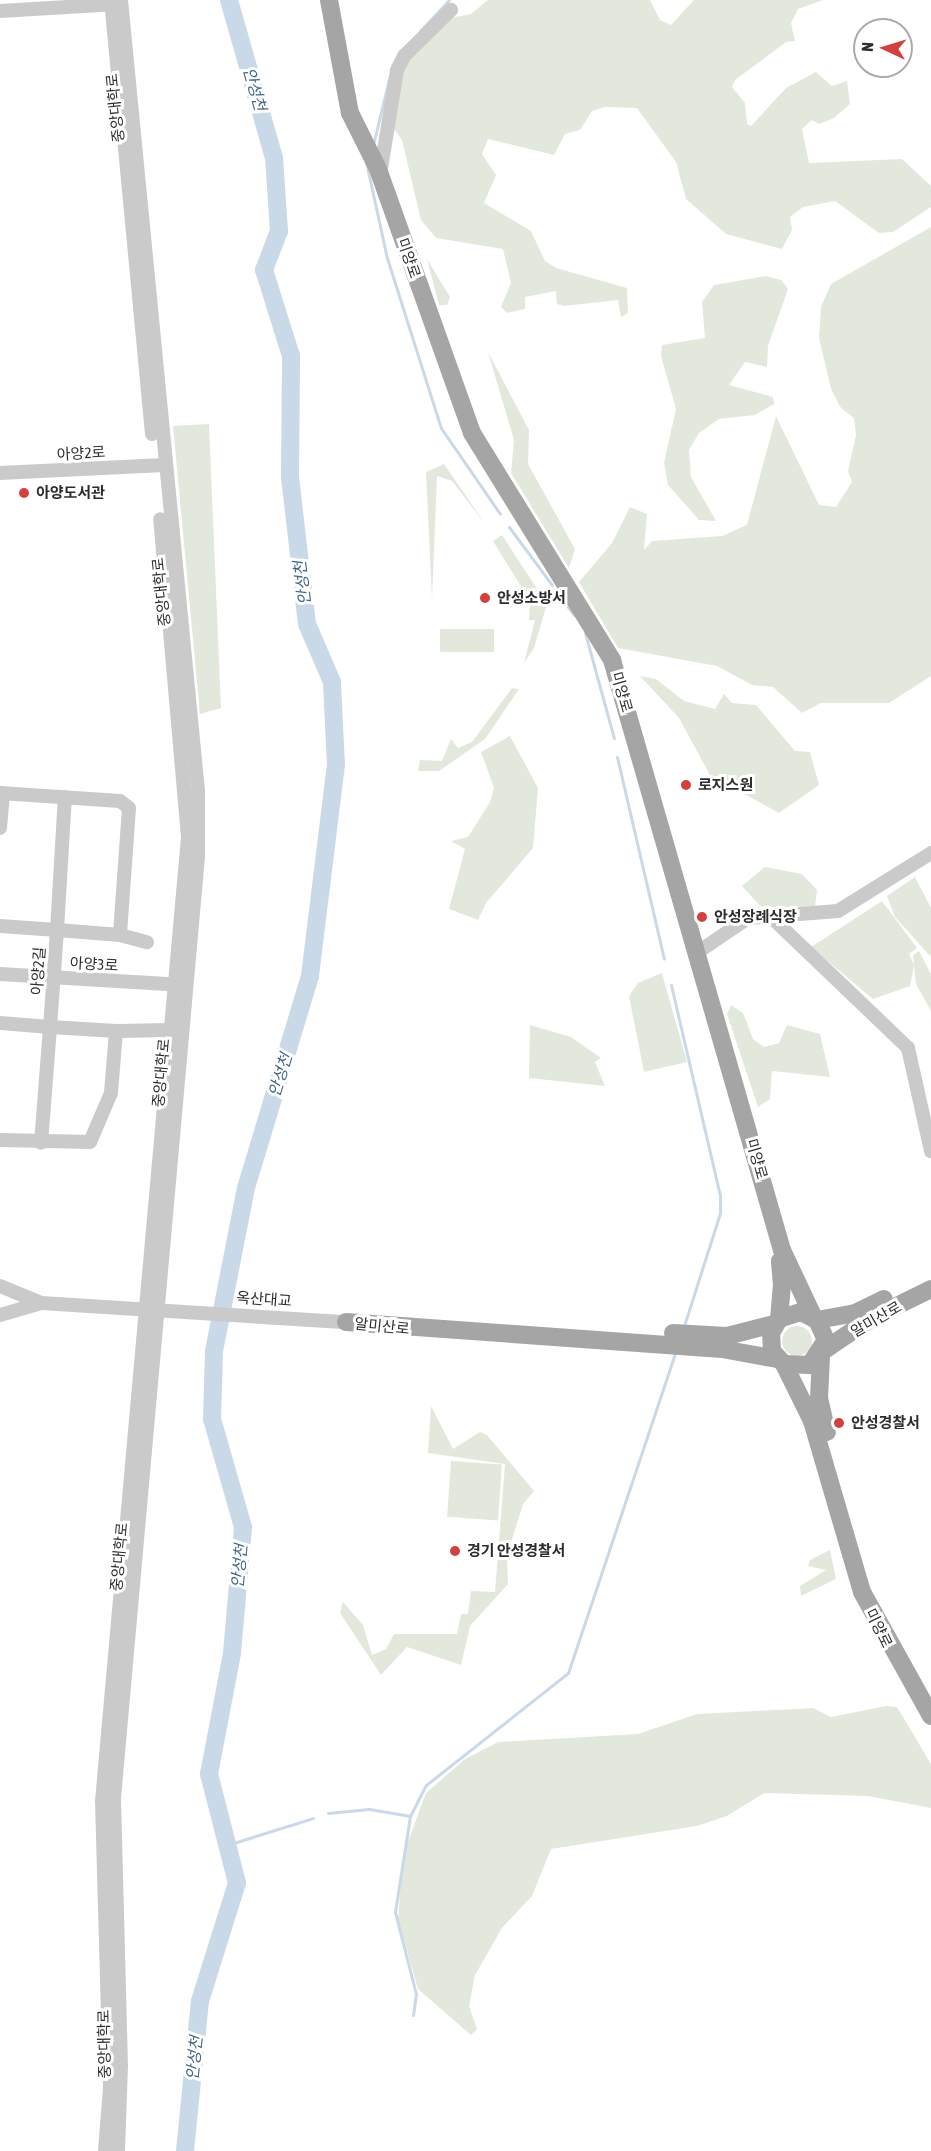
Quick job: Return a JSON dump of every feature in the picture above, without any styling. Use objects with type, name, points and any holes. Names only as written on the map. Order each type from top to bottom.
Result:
[{"type":"main road","name":"미양로","points":[[329,0],[350,113],[379,172],[472,433],[612,660],[782,1250],[815,1318]]},
{"type":"main road","name":"미양로","points":[[776,1322],[782,1250]]},
{"type":"main road","name":"알미산로","points":[[815,1318],[855,1313],[931,1276]]},
{"type":"main road","name":"알미산로","points":[[822,1354],[870,1319],[931,1289]]},
{"type":"main road","points":[[795,1312],[815,1318],[823,1329],[822,1354],[797,1368],[780,1362],[770,1342],[776,1322],[795,1312]]},
{"type":"main road","name":"알미산로","points":[[346,1322],[358,1316],[728,1336],[776,1322]]},
{"type":"main road","name":"알미산로","points":[[346,1322],[722,1349],[780,1362]]},
{"type":"main road","name":"미양로","points":[[822,1354],[819,1398],[865,1569],[931,1698]]},
{"type":"main road","name":"미양로","points":[[780,1362],[812,1421],[862,1592],[931,1716]]},
{"type":"street","points":[[0,11],[116,2]]},
{"type":"street","name":"중앙대학로","points":[[105,2151],[110,2087],[102,1801],[180,985],[188,837],[159,465],[116,2]]},
{"type":"street","points":[[379,172],[397,70],[404,56],[451,10]]},
{"type":"street","name":"아양2로","points":[[0,473],[159,465]]},
{"type":"street","points":[[0,828],[1,793],[120,801],[129,808],[120,935]]},
{"type":"street","points":[[0,926],[57,930],[65,797]]},
{"type":"street","points":[[698,952],[748,918],[838,911],[931,853]]},
{"type":"street","points":[[770,916],[908,1048],[931,1151]]},
{"type":"street","name":"아양2길","points":[[41,1143],[57,930],[120,935],[147,942]]},
{"type":"street","name":"아양3로","points":[[0,974],[180,985]]},
{"type":"street","name":"중앙대학로","points":[[118,2151],[122,2066],[114,1798],[171,1030],[180,985]]},
{"type":"street","points":[[0,1023],[116,1031]]},
{"type":"street","points":[[0,1140],[41,1143],[90,1142],[111,1093],[116,1031],[121,1026],[171,1030]]},
{"type":"street","points":[[0,1286],[41,1303],[149,1309]]},
{"type":"street","points":[[0,1315],[41,1303]]},
{"type":"street","name":"옥산대교","points":[[149,1309],[346,1322]]},
{"type":"shaded area","points":[[488,0],[650,0],[660,20],[671,25],[694,0],[823,0],[798,9],[791,23],[795,41],[786,42],[735,80],[732,87],[745,103],[747,124],[751,126],[786,88],[816,72],[832,86],[847,81],[850,104],[834,118],[819,124],[812,120],[802,129],[809,163],[902,159],[931,186],[931,207],[893,232],[879,233],[835,201],[803,207],[790,217],[792,230],[782,249],[726,234],[686,199],[676,162],[637,108],[605,107],[592,111],[580,130],[565,134],[554,155],[488,139],[482,154],[496,175],[484,203],[531,231],[545,261],[556,268],[627,288],[628,313],[621,317],[618,300],[564,306],[557,304],[556,291],[525,297],[525,309],[507,313],[501,307],[511,283],[503,249],[436,238],[421,220],[402,140],[390,124],[399,68],[445,19],[471,14]]},
{"type":"shaded area","points":[[931,227],[931,676],[889,703],[821,703],[802,713],[773,687],[752,685],[717,666],[618,648],[579,582],[612,543],[630,507],[647,514],[644,550],[652,541],[722,536],[747,525],[776,416],[819,505],[836,507],[852,482],[848,471],[856,435],[854,418],[841,408],[831,389],[819,338],[821,307],[831,284]]},
{"type":"shaded area","points":[[427,259],[450,297],[447,305],[439,305]]},
{"type":"shaded area","points":[[766,276],[781,280],[788,289],[768,346],[767,367],[745,362],[729,385],[773,397],[774,404],[755,415],[719,419],[699,433],[689,450],[691,477],[716,521],[699,520],[668,485],[664,463],[676,409],[661,356],[662,345],[705,338],[702,302],[714,285]]},
{"type":"shaded area","points":[[488,352],[529,430],[528,464],[575,549],[569,568],[511,473],[514,440]]},
{"type":"shaded area","points":[[209,424],[221,708],[200,714],[173,426]]},
{"type":"shaded area","points":[[444,464],[486,525],[452,481],[437,476],[432,599],[426,472]]},
{"type":"shaded area","points":[[502,535],[547,604],[534,648],[524,663],[535,620],[529,620],[530,601],[493,541]]},
{"type":"shaded area","points":[[440,629],[494,629],[494,652],[440,652]]},
{"type":"shaded area","points":[[640,676],[656,679],[684,701],[715,709],[724,694],[732,703],[756,705],[795,751],[810,752],[819,785],[779,813],[710,775],[679,718]]},
{"type":"shaded area","points":[[512,688],[519,689],[485,739],[439,771],[418,771],[420,760],[442,761],[451,739],[458,748],[472,742]]},
{"type":"shaded area","points":[[510,736],[538,788],[533,848],[486,903],[478,920],[449,909],[465,849],[451,841],[468,837],[490,802],[494,788],[481,752]]},
{"type":"shaded area","points":[[765,867],[802,874],[817,890],[815,906],[764,910],[742,886]]},
{"type":"shaded area","points":[[915,877],[931,908],[931,957],[895,917],[887,896]]},
{"type":"shaded area","points":[[882,901],[917,948],[909,954],[914,965],[910,986],[873,999],[811,947]]},
{"type":"shaded area","points":[[919,951],[931,974],[931,1011],[916,984],[913,955]]},
{"type":"shaded area","points":[[662,973],[687,1062],[644,1072],[629,996],[638,983]]},
{"type":"shaded area","points":[[731,1005],[743,1013],[753,1039],[764,1047],[779,1043],[787,1025],[820,1034],[830,1077],[772,1071],[770,1099],[758,1107],[727,1014]]},
{"type":"shaded area","points":[[530,1025],[571,1037],[601,1058],[595,1062],[605,1086],[529,1078]]},
{"type":"shaded area","points":[[797,1326],[808,1330],[812,1341],[808,1352],[797,1356],[786,1352],[782,1341],[786,1330]]},
{"type":"shaded area","points":[[431,1406],[453,1449],[480,1432],[487,1435],[534,1491],[523,1504],[507,1556],[508,1584],[470,1626],[461,1665],[407,1647],[381,1675],[340,1613],[343,1602],[363,1625],[372,1655],[386,1649],[394,1634],[457,1634],[461,1614],[468,1614],[471,1591],[495,1592],[505,1464],[428,1453]]},
{"type":"shaded area","points":[[451,1461],[502,1465],[498,1520],[447,1517]]},
{"type":"shaded area","points":[[830,1550],[836,1579],[801,1596],[800,1586],[826,1570],[808,1566],[810,1560]]},
{"type":"shaded area","points":[[886,1706],[897,1707],[931,1764],[931,1808],[868,1796],[764,1793],[727,1816],[697,1826],[551,1849],[532,1896],[502,1928],[475,1975],[469,2006],[477,2029],[471,2035],[418,1989],[398,1920],[403,1855],[426,1793],[465,1759],[498,1742],[638,1734],[697,1714],[813,1708],[831,1717]]},
{"type":"waterway","name":"안성천","points":[[185,2151],[200,2001],[237,1883],[209,1774],[232,1653],[243,1527],[212,1419],[214,1351],[246,1188],[310,976],[336,765],[332,682],[307,624],[290,476],[291,356],[264,270],[279,231],[274,158],[229,0]]},
{"type":"waterway","points":[[420,31],[449,0]]},
{"type":"waterway","points":[[373,145],[389,79]]},
{"type":"waterway","points":[[366,162],[387,258],[441,428],[500,514]]},
{"type":"waterway","points":[[509,527],[552,585]]},
{"type":"waterway","points":[[562,599],[574,615]]},
{"type":"waterway","points":[[585,633],[614,738]]},
{"type":"waterway","points":[[617,757],[664,959]]},
{"type":"waterway","points":[[671,985],[720,1195],[720,1213],[684,1326]]},
{"type":"waterway","points":[[413,2015],[416,1994],[395,1912],[410,1816],[426,1785],[568,1673],[675,1353]]},
{"type":"waterway","points":[[328,1813],[369,1809],[410,1816]]},
{"type":"waterway","points":[[227,1845],[313,1818]]},
{"type":"place","name":"아양도서관","points":[[24,493]]},
{"type":"place","name":"안성소방서","points":[[485,598]]},
{"type":"place","name":"로지스원","points":[[686,785]]},
{"type":"place","name":"안성장례식장","points":[[702,917]]},
{"type":"place","name":"안성경찰서","points":[[839,1423]]},
{"type":"place","name":"경기 안성경찰서","points":[[455,1551]]}]
